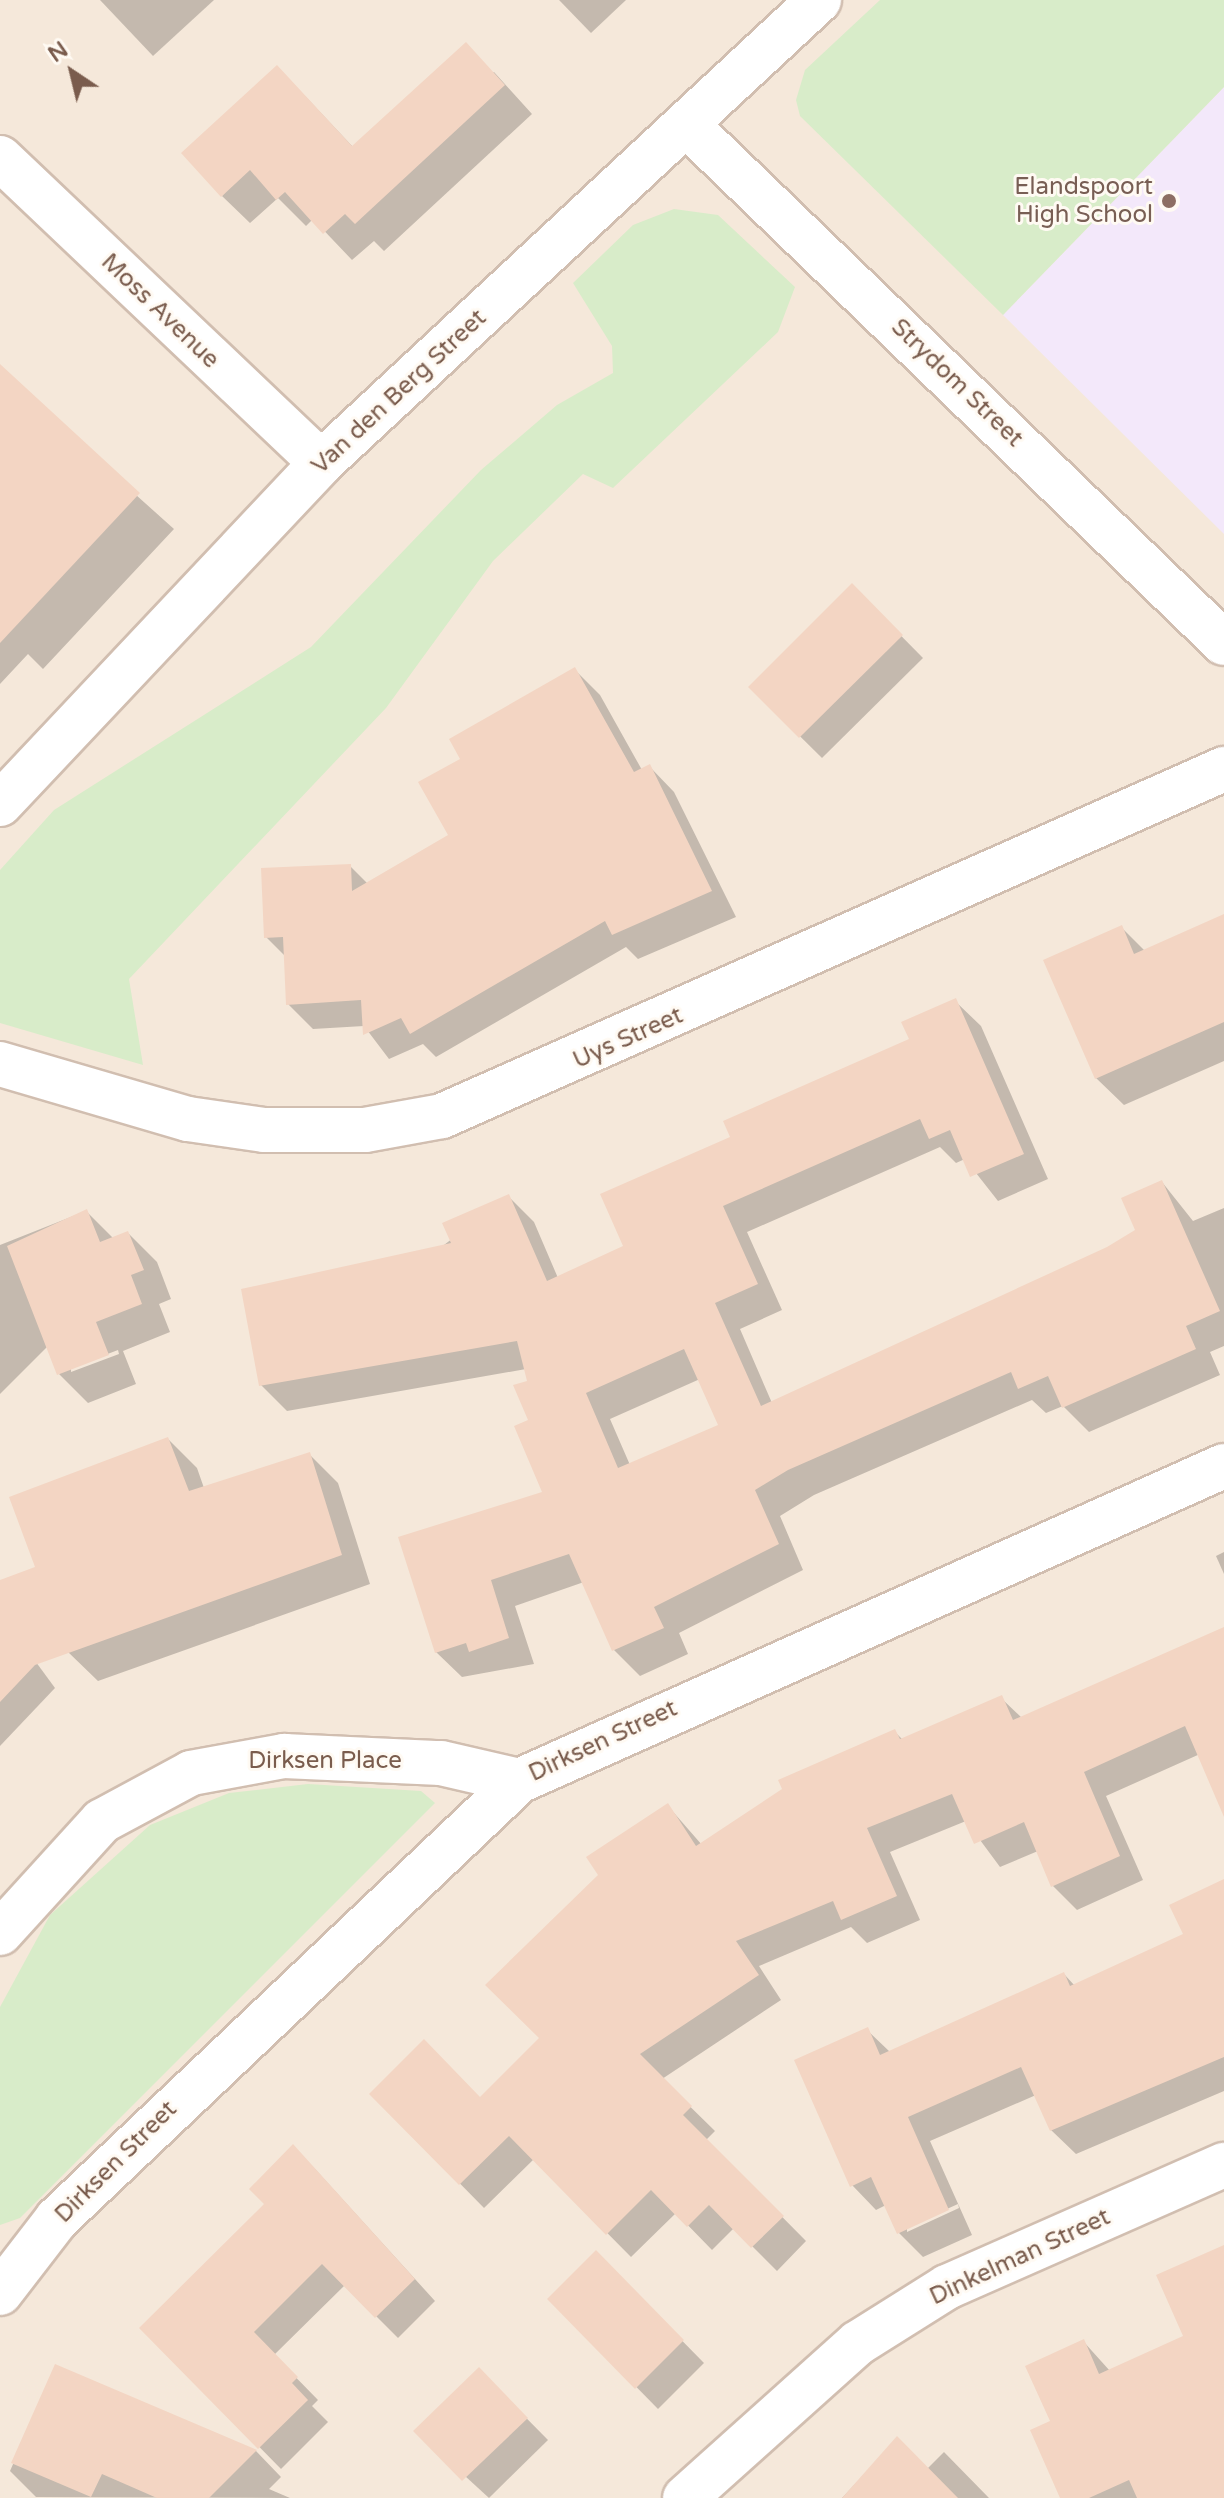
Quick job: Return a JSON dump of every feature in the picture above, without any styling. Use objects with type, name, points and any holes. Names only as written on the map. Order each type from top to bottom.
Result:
[{"type":"street","name":"Van den Berg Street","points":[[0,804],[321,463],[819,0]]},
{"type":"street","name":"Strydom Street","points":[[687,125],[1224,643]]},
{"type":"street","name":"Moss Avenue","points":[[0,158],[321,463]]},
{"type":"street","name":"Uys Street","points":[[0,1064],[188,1119],[264,1130],[365,1130],[442,1116],[1224,769]]},
{"type":"street","name":"Dirksen Street","points":[[0,2293],[57,2219],[519,1781],[1224,1466]]},
{"type":"street","name":"Dirksen Place","points":[[0,1933],[102,1821],[191,1773],[284,1756],[441,1763],[519,1781]]},
{"type":"street","name":"Dinkelman Street","points":[[685,2498],[858,2343],[947,2287],[1224,2165]]},
{"type":"shaded area","points":[[0,0],[1224,0],[1224,2498],[0,2498]]},
{"type":"shaded area","name":"Elandspoort High School","points":[[1224,87],[1224,534],[1003,315]]},
{"type":"green space","points":[[880,0],[1224,0],[1224,87],[1003,315],[800,116],[796,100],[805,70]]},
{"type":"green space","points":[[674,209],[718,215],[795,287],[778,332],[613,488],[583,474],[493,561],[386,708],[129,979],[143,1065],[0,1023],[0,870],[54,810],[311,647],[481,470],[557,405],[613,373],[612,346],[573,283],[633,225]]},
{"type":"green space","points":[[308,1784],[421,1791],[435,1803],[20,2218],[0,2225],[0,2007],[50,1915],[150,1825],[229,1793]]},
{"type":"building","points":[[466,42],[505,85],[355,224],[345,214],[323,234],[285,192],[276,200],[250,170],[221,197],[181,153],[277,65],[352,146]]},
{"type":"building","points":[[0,364],[140,493],[0,643]]},
{"type":"building","points":[[852,583],[903,635],[799,738],[748,687]]},
{"type":"building","points":[[575,667],[634,772],[650,764],[712,891],[612,935],[605,921],[410,1034],[401,1018],[363,1035],[361,1000],[286,1005],[283,937],[264,938],[261,868],[351,864],[352,891],[448,835],[418,782],[460,759],[449,739]]},
{"type":"building","points":[[1224,914],[1224,1022],[1095,1079],[1043,960],[1122,925],[1134,954]]},
{"type":"building","points":[[956,998],[1024,1154],[970,1177],[950,1130],[929,1139],[920,1119],[723,1206],[758,1284],[715,1303],[761,1406],[1107,1247],[1135,1230],[1121,1198],[1162,1180],[1220,1311],[1186,1326],[1196,1349],[1062,1408],[1048,1376],[1018,1389],[1011,1372],[788,1470],[755,1490],[779,1544],[654,1607],[664,1628],[612,1651],[569,1554],[491,1580],[509,1638],[469,1652],[466,1643],[435,1653],[398,1537],[542,1492],[514,1426],[528,1420],[513,1385],[527,1381],[517,1341],[259,1386],[241,1289],[451,1243],[442,1223],[509,1194],[547,1281],[623,1246],[600,1194],[730,1137],[723,1121],[909,1039],[901,1022]],"holes":[[[684,1349],[718,1425],[618,1468],[586,1393]]]},
{"type":"building","points":[[87,1209],[100,1242],[128,1231],[144,1270],[131,1275],[142,1304],[96,1322],[109,1355],[57,1375],[7,1246]]},
{"type":"building","points":[[168,1437],[189,1491],[310,1452],[342,1555],[35,1665],[0,1702],[0,1580],[35,1567],[9,1497]]},
{"type":"building","points":[[1224,1627],[1224,1817],[1185,1726],[1084,1772],[1120,1856],[1051,1887],[1024,1822],[974,1844],[952,1794],[867,1828],[897,1896],[841,1920],[833,1901],[736,1941],[759,1975],[640,2054],[692,2106],[683,2115],[784,2216],[751,2248],[709,2205],[687,2227],[651,2190],[606,2235],[509,2136],[459,2185],[369,2094],[424,2039],[480,2097],[539,2038],[485,1985],[598,1875],[586,1857],[668,1803],[696,1846],[782,1789],[778,1780],[895,1729],[900,1739],[1002,1695],[1013,1720]]},
{"type":"building","points":[[1224,1879],[1224,2057],[1050,2131],[1021,2067],[908,2117],[949,2210],[897,2234],[871,2177],[850,2187],[794,2060],[868,2027],[880,2055],[1064,1972],[1070,1986],[1183,1934],[1169,1905]]},
{"type":"building","points":[[293,2144],[415,2279],[375,2318],[322,2264],[254,2332],[298,2377],[292,2383],[308,2400],[258,2449],[139,2328],[264,2204],[249,2189]]},
{"type":"building","points":[[1224,2245],[1224,2498],[1137,2498],[1129,2480],[1089,2498],[1060,2498],[1030,2430],[1050,2421],[1025,2366],[1084,2339],[1099,2374],[1183,2336],[1156,2275]]},
{"type":"building","points":[[596,2250],[684,2340],[635,2389],[547,2299]]},
{"type":"building","points":[[55,2364],[257,2450],[209,2498],[157,2498],[102,2474],[91,2497],[11,2463]]},
{"type":"building","points":[[479,2367],[528,2418],[462,2481],[413,2431]]},
{"type":"building","points":[[897,2436],[958,2498],[842,2498]]},
{"type":"place","name":"Elandspoort High School","points":[[1169,201]]}]
